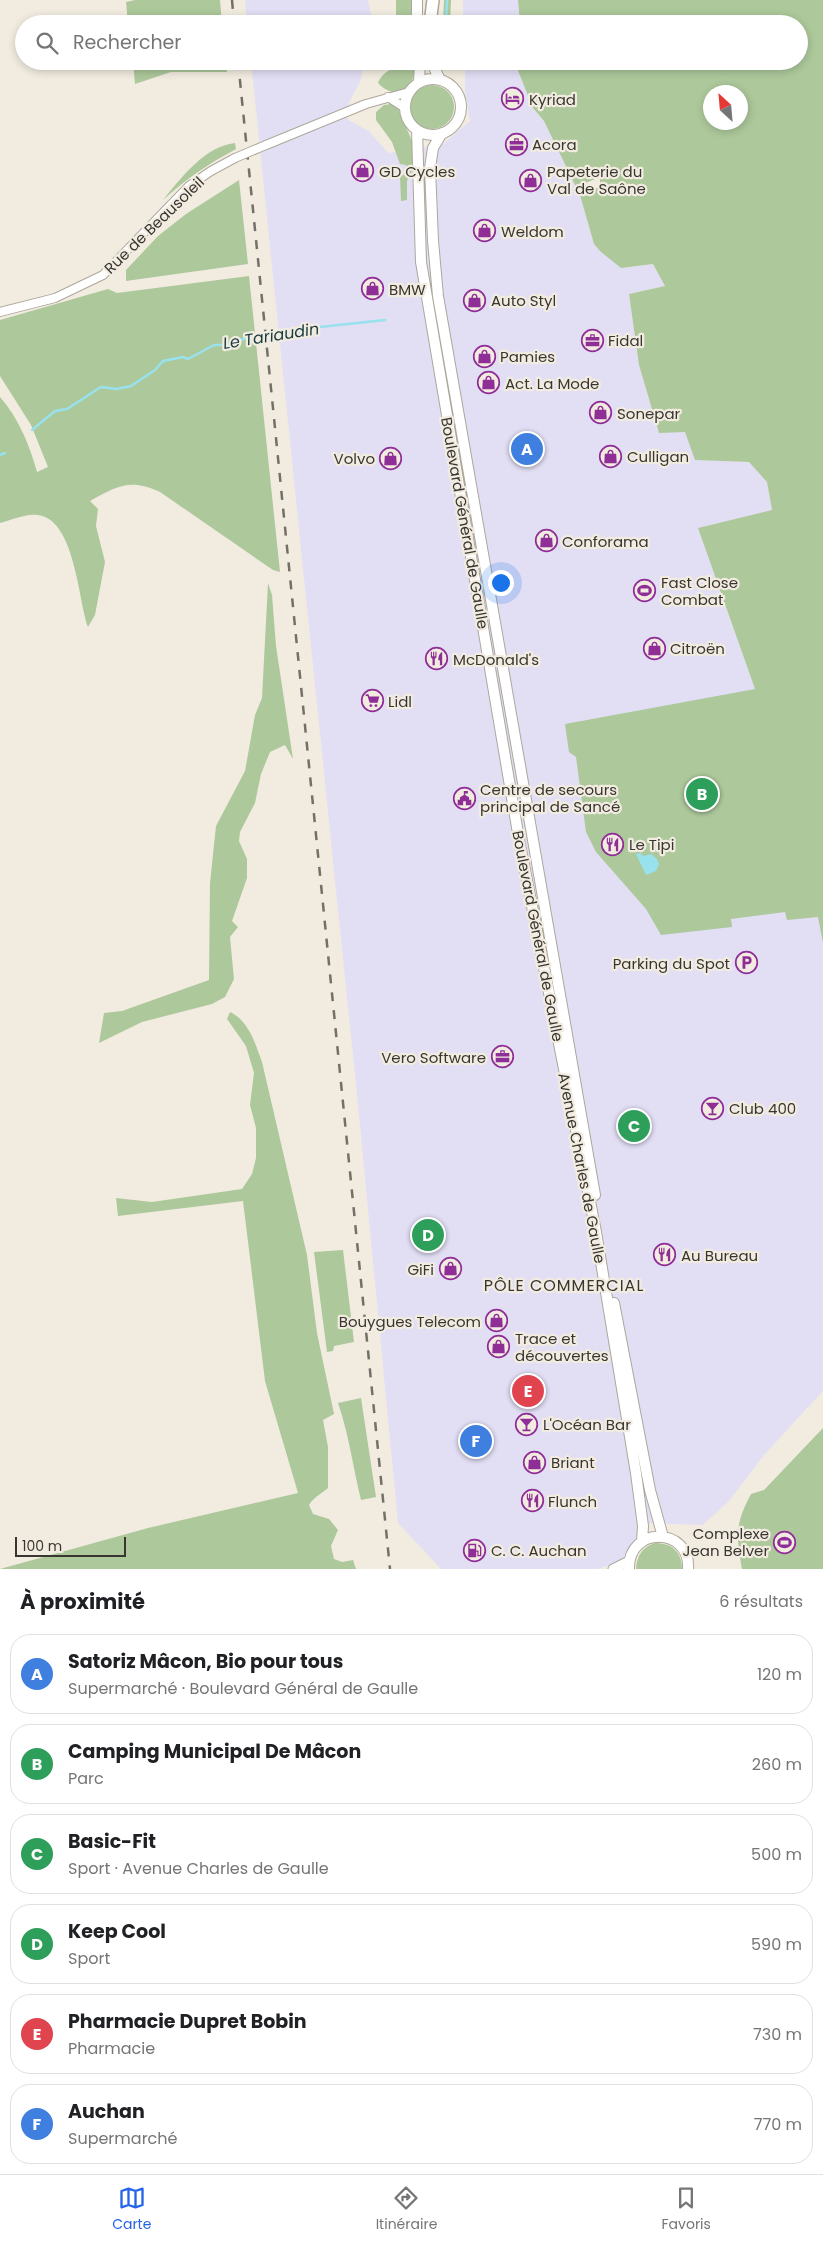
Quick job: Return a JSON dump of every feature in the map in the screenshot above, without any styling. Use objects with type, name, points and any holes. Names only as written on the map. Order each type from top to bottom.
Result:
[{"type":"highway","points":[[430,15],[433,0]]},
{"type":"main road","points":[[416,0],[417,15]]},
{"type":"main road","points":[[429,0],[429,15]]},
{"type":"main road","points":[[419,82],[420,70]]},
{"type":"main road","points":[[435,70],[440,80]]},
{"type":"main road","points":[[428,79],[440,80],[455,90],[460,105],[456,122],[442,133],[429,134],[417,130],[408,120],[405,108],[409,92],[419,82],[428,79]]},
{"type":"main road","name":"Boulevard Général de Gaulle","points":[[417,130],[421,262],[500,734],[566,1060]]},
{"type":"main road","name":"Boulevard Général de Gaulle","points":[[442,133],[432,148],[430,168],[438,296],[566,1060]]},
{"type":"main road","name":"Avenue Charles de Gaulle","points":[[566,1060],[635,1415],[654,1508],[663,1537]]},
{"type":"main road","name":"Avenue Charles de Gaulle","points":[[566,1060],[636,1473],[643,1526],[642,1541]]},
{"type":"main road","points":[[613,1569],[629,1565],[634,1550],[642,1541],[656,1536],[672,1540],[681,1547],[687,1558],[688,1569]]},
{"type":"street","name":"Rue de Beausoleil","points":[[0,312],[55,298],[102,275],[189,186],[210,171],[266,145],[388,97],[409,92]]},
{"type":"street","points":[[388,97],[405,108]]},
{"type":"shaded area","points":[[245,0],[368,0],[371,15],[246,15]]},
{"type":"shaded area","points":[[463,0],[518,0],[519,15],[463,15]]},
{"type":"shaded area","points":[[252,70],[363,70],[360,82],[349,102],[348,120],[369,131],[388,153],[443,144],[470,121],[465,92],[465,70],[519,70],[533,108],[544,121],[580,195],[594,244],[621,268],[653,264],[665,286],[629,294],[639,365],[659,433],[685,431],[695,460],[749,462],[767,482],[772,511],[698,528],[755,689],[823,674],[823,1391],[764,1455],[729,1501],[703,1525],[639,1523],[637,1538],[620,1562],[597,1569],[441,1569],[398,1523],[358,1105]]},
{"type":"green space","points":[[135,0],[220,0],[221,15],[127,15],[126,2]]},
{"type":"green space","points":[[396,0],[412,0],[412,15],[396,15]]},
{"type":"green space","points":[[444,0],[451,0],[450,15],[443,15]]},
{"type":"green space","points":[[518,0],[823,0],[823,943],[818,917],[787,920],[785,912],[731,919],[732,927],[661,935],[646,909],[596,852],[586,832],[576,757],[569,752],[565,724],[755,689],[698,528],[772,510],[767,482],[749,462],[695,460],[685,432],[659,433],[639,365],[629,294],[665,286],[653,264],[621,268],[594,244],[580,195],[600,187],[600,177],[576,187],[544,121],[533,108],[518,70],[808,70],[808,15],[519,15]]},
{"type":"green space","points":[[134,70],[227,70],[227,72],[171,72],[135,84]]},
{"type":"green space","points":[[414,70],[414,72],[409,86],[399,92],[392,92],[378,83],[388,71]]},
{"type":"green space","points":[[436,85],[448,91],[453,98],[453,116],[448,123],[441,128],[428,129],[420,126],[413,119],[410,103],[413,95],[420,88]]},
{"type":"green space","points":[[391,104],[397,106],[412,141],[412,170],[407,181],[407,200],[401,201],[400,176],[406,174],[406,165],[400,164],[392,142],[376,120],[376,112],[384,105]]},
{"type":"green space","points":[[235,143],[236,149],[198,172],[163,200],[195,164],[214,150],[224,145]]},
{"type":"green space","points":[[239,180],[248,264],[126,281],[126,270],[158,236],[186,214]]},
{"type":"green space","points":[[249,276],[280,572],[273,570],[160,492],[140,485],[116,488],[90,501],[98,509],[96,526],[105,562],[95,615],[88,627],[73,562],[60,531],[50,520],[38,515],[24,516],[0,523],[0,397],[23,432],[37,472],[48,467],[31,425],[0,376],[0,320],[108,289],[117,293]]},
{"type":"green space","points":[[268,583],[272,595],[276,646],[293,759],[285,745],[270,752],[261,774],[255,803],[240,832],[239,841],[247,859],[247,878],[232,921],[238,927],[230,937],[234,979],[225,997],[212,1004],[142,1022],[99,1043],[104,1013],[122,1011],[209,980],[210,883],[216,826],[245,771],[255,715],[262,698]]},
{"type":"green space","points":[[230,1012],[237,1016],[247,1027],[262,1062],[307,1255],[317,1333],[334,1414],[323,1420],[328,1447],[328,1488],[309,1505],[313,1514],[329,1519],[338,1530],[331,1546],[334,1559],[342,1562],[353,1560],[356,1569],[0,1569],[148,1528],[298,1493],[265,1381],[243,1201],[118,1216],[116,1198],[152,1202],[242,1189],[252,1174],[256,1158],[256,1128],[250,1105],[254,1073],[246,1046],[227,1019]]},
{"type":"green space","points":[[343,1250],[354,1342],[334,1346],[333,1351],[327,1352],[314,1252]]},
{"type":"green space","points":[[361,1398],[376,1497],[361,1500],[338,1403]]},
{"type":"green space","points":[[823,1428],[823,1569],[742,1569],[738,1530],[742,1514],[751,1494],[764,1490]]},
{"type":"green space","points":[[655,1543],[661,1543],[675,1550],[682,1563],[682,1569],[636,1569],[641,1553]]},
{"type":"water","points":[[641,853],[643,856],[651,854],[657,859],[659,864],[656,871],[646,875],[636,854]]},
{"type":"waterway","name":"Le Tariaudin","points":[[446,15],[447,0]]},
{"type":"waterway","name":"Le Tariaudin","points":[[32,430],[55,411],[67,409],[101,387],[117,389],[131,386],[155,370],[163,361],[183,357],[188,359],[214,345],[235,345],[243,339],[261,335],[305,332],[320,327],[385,320]]},
{"type":"waterway","name":"Le Tariaudin","points":[[0,455],[5,453]]},
{"type":"railway","points":[[232,0],[233,15]]},
{"type":"railway","points":[[239,70],[390,1569]]},
{"type":"place","name":"Kyriad","points":[[513,99]]},
{"type":"place","name":"Acora","points":[[516,144]]},
{"type":"place","name":"GD Cycles","points":[[363,171]]},
{"type":"place","name":"Papeterie du Val de Saône","points":[[531,180]]},
{"type":"place","name":"Weldom","points":[[485,231]]},
{"type":"place","name":"BMW","points":[[373,289]]},
{"type":"place","name":"Auto Styl","points":[[475,300]]},
{"type":"place","name":"Fidal","points":[[592,340]]},
{"type":"place","name":"Pamies","points":[[484,356]]},
{"type":"place","name":"Act. La Mode","points":[[489,383]]},
{"type":"place","name":"Sonepar","points":[[601,413]]},
{"type":"place","name":"Satoriz Mâcon, Bio pour tous","points":[[527,449]]},
{"type":"place","name":"Culligan","points":[[611,456]]},
{"type":"place","name":"Volvo","points":[[391,458]]},
{"type":"place","name":"Conforama","points":[[546,541]]},
{"type":"place","name":"Fast Close Combat","points":[[645,591]]},
{"type":"place","name":"Citroën","points":[[654,648]]},
{"type":"place","name":"McDonald's","points":[[437,659]]},
{"type":"place","name":"Lidl","points":[[372,701]]},
{"type":"place","name":"Camping Municipal De Mâcon","points":[[702,794]]},
{"type":"place","name":"Centre de secours principal de Sancé","points":[[464,798]]},
{"type":"place","name":"Le Tipi","points":[[613,844]]},
{"type":"place","name":"Parking du Spot","points":[[746,963]]},
{"type":"place","name":"Vero Software","points":[[502,1057]]},
{"type":"place","name":"Club 400","points":[[713,1108]]},
{"type":"place","name":"Basic-Fit","points":[[634,1126]]},
{"type":"place","name":"Keep Cool","points":[[428,1235]]},
{"type":"place","name":"Au Bureau","points":[[665,1255]]},
{"type":"place","name":"GiFi","points":[[450,1269]]},
{"type":"place","name":"Bouygues Telecom","points":[[497,1321]]},
{"type":"place","name":"Trace et découvertes","points":[[499,1347]]},
{"type":"place","name":"Pharmacie Dupret Bobin","points":[[528,1391]]},
{"type":"place","name":"L'Océan Bar","points":[[527,1424]]},
{"type":"place","name":"Auchan","points":[[476,1441]]},
{"type":"place","name":"Briant","points":[[535,1462]]},
{"type":"place","name":"Flunch","points":[[532,1501]]},
{"type":"place","name":"Complexe Jean Belver","points":[[785,1542]]},
{"type":"place","name":"C. C. Auchan","points":[[475,1550]]},
{"type":"district","name":"PÔLE COMMERCIAL","points":[[564,1285]]}]
